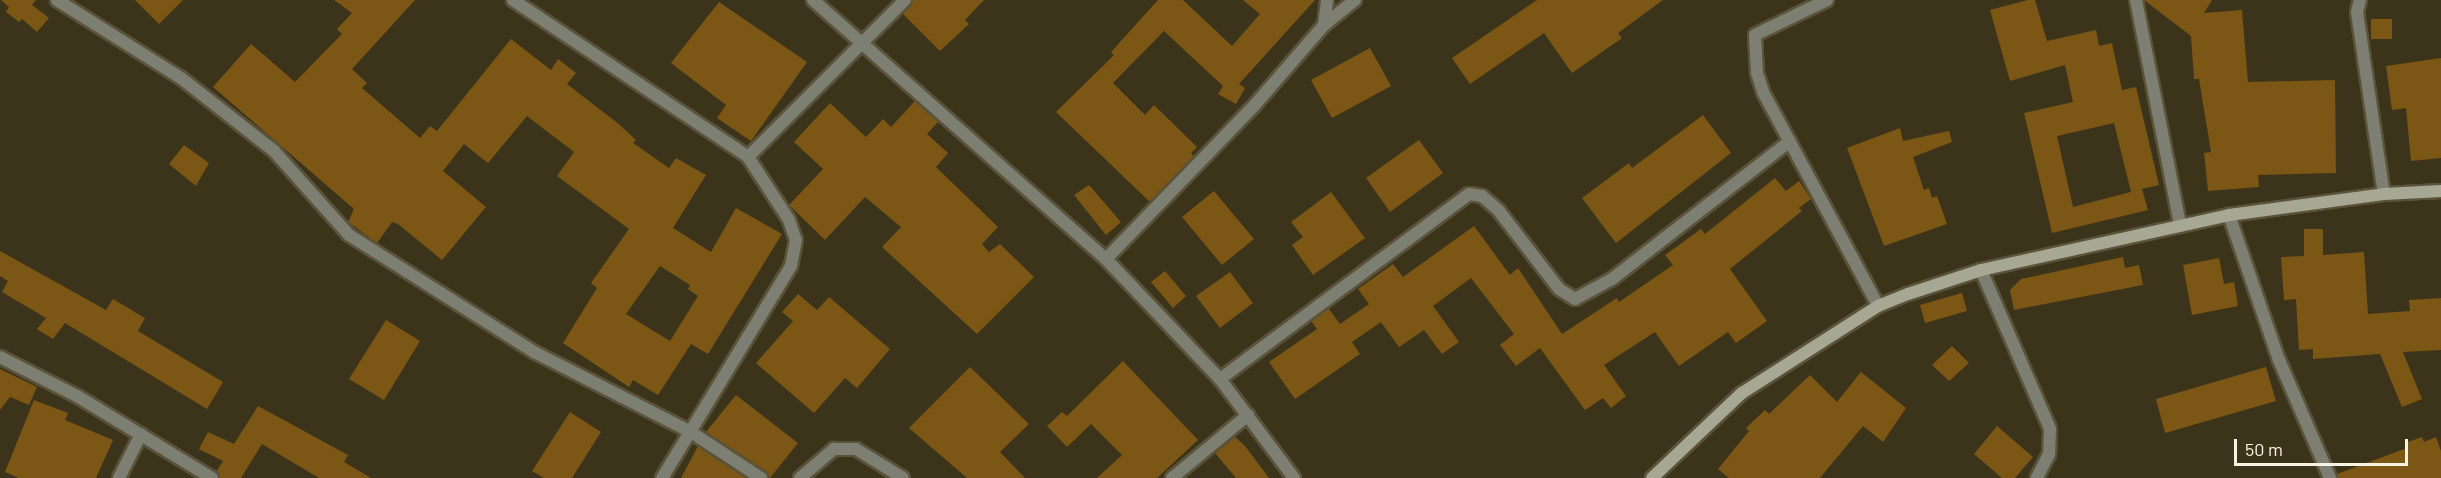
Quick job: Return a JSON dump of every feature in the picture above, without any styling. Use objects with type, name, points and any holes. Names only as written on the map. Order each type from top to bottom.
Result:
[{"type":"street","points":[[57,0],[181,78],[274,151],[349,236],[534,352],[692,432],[761,478]]},
{"type":"street","points":[[513,0],[748,157],[789,220],[796,240],[791,266],[662,478]]},
{"type":"street","points":[[813,0],[1106,259],[1220,379],[1294,478]]},
{"type":"street","points":[[748,157],[863,46],[905,0]]},
{"type":"street","points":[[1324,25],[1327,0]]},
{"type":"street","points":[[1106,259],[1253,107],[1324,25],[1355,0]]},
{"type":"street","points":[[1827,0],[1755,35],[1757,73],[1790,141],[1878,306]]},
{"type":"street","points":[[2136,0],[2180,225]]},
{"type":"street","points":[[2360,0],[2356,12],[2384,194]]},
{"type":"street","points":[[1220,379],[1469,194],[1482,196],[1499,211],[1559,289],[1575,299],[1612,279],[1790,141]]},
{"type":"street","points":[[1652,478],[1742,393],[1878,306],[1981,270],[2180,225],[2229,215],[2384,194],[2441,191]]},
{"type":"street","points":[[2229,215],[2279,360],[2330,478]]},
{"type":"street","points":[[1981,270],[2050,429],[2049,454],[2037,478]]},
{"type":"street","points":[[0,357],[141,434],[212,478]]},
{"type":"street","points":[[1172,478],[1248,415]]},
{"type":"street","points":[[118,478],[141,434]]},
{"type":"street","points":[[800,478],[834,449],[856,449],[903,478]]},
{"type":"building","points":[[1,0],[36,0],[32,5],[49,18],[37,32],[22,19],[19,22],[6,12],[9,7]]},
{"type":"building","points":[[135,0],[183,0],[159,24]]},
{"type":"building","points":[[334,0],[415,0],[352,69],[367,83],[362,88],[420,138],[430,126],[437,131],[511,39],[551,70],[558,59],[576,73],[567,84],[620,125],[636,140],[633,143],[669,168],[676,158],[706,175],[673,228],[711,252],[736,208],[782,234],[708,354],[691,344],[658,395],[633,380],[629,387],[563,343],[597,288],[591,283],[629,229],[557,176],[574,152],[527,116],[488,163],[464,144],[443,171],[486,207],[442,260],[398,224],[392,222],[377,243],[348,222],[354,209],[213,87],[251,44],[295,82],[342,34],[337,29],[352,13]],"holes":[[[660,266],[690,285],[688,289],[698,296],[670,341],[626,314]]]},
{"type":"building","points":[[913,0],[984,0],[965,20],[969,24],[940,51],[903,14]]},
{"type":"building","points":[[1158,0],[1183,0],[1232,46],[1260,14],[1243,0],[1315,0],[1239,84],[1245,88],[1236,104],[1218,94],[1223,86],[1164,31],[1113,83],[1145,115],[1154,105],[1197,147],[1191,153],[1194,156],[1150,202],[1056,112],[1114,55],[1111,52]]},
{"type":"building","points":[[1537,0],[1663,0],[1618,33],[1622,38],[1572,73],[1544,33],[1470,84],[1452,58]]},
{"type":"building","points":[[2035,0],[2047,41],[2096,30],[2099,46],[2112,43],[2122,90],[2136,87],[2159,185],[2142,189],[2148,210],[2052,233],[2024,113],[2073,102],[2065,65],[2010,81],[1990,10]],"holes":[[[2114,123],[2131,192],[2073,207],[2057,136]]]},
{"type":"building","points":[[2144,0],[2212,0],[2204,13],[2242,10],[2248,82],[2335,80],[2336,173],[2258,175],[2259,187],[2208,191],[2204,153],[2211,152],[2199,79],[2194,79],[2191,36]]},
{"type":"building","points":[[719,2],[807,62],[751,141],[717,118],[726,105],[671,63]]},
{"type":"building","points":[[2371,19],[2392,19],[2392,39],[2371,39]]},
{"type":"building","points":[[1370,48],[1391,86],[1332,118],[1311,80]]},
{"type":"building","points":[[2441,58],[2441,158],[2411,161],[2406,108],[2392,110],[2386,66]]},
{"type":"building","points":[[915,101],[938,122],[927,134],[948,153],[936,167],[998,227],[982,244],[989,252],[1000,244],[1034,277],[977,334],[882,247],[901,227],[865,197],[825,240],[789,205],[823,169],[794,142],[830,103],[866,137],[883,119],[891,127]]},
{"type":"building","points":[[1703,115],[1731,153],[1616,243],[1582,198],[1629,163],[1632,168]]},
{"type":"building","points":[[1900,128],[1903,141],[1949,131],[1952,142],[1913,157],[1924,190],[1929,188],[1932,198],[1937,196],[1947,224],[1884,246],[1847,148]]},
{"type":"building","points":[[1419,140],[1443,173],[1390,212],[1366,178]]},
{"type":"building","points":[[184,145],[209,163],[196,186],[169,164]]},
{"type":"building","points":[[1775,178],[1786,191],[1799,181],[1811,199],[1799,208],[1802,211],[1730,269],[1767,321],[1736,343],[1728,332],[1679,366],[1655,332],[1604,365],[1626,396],[1611,408],[1603,398],[1585,410],[1540,348],[1516,366],[1500,345],[1514,334],[1471,278],[1433,306],[1459,342],[1442,354],[1424,330],[1399,347],[1381,322],[1352,342],[1360,354],[1295,399],[1269,362],[1317,329],[1311,321],[1329,309],[1340,324],[1369,304],[1358,289],[1393,264],[1403,277],[1474,226],[1510,275],[1518,268],[1562,334],[1617,298],[1619,302],[1673,265],[1665,255],[1701,229],[1705,234]]},
{"type":"building","points":[[1089,185],[1121,222],[1106,235],[1074,195]]},
{"type":"building","points":[[1214,191],[1254,239],[1222,265],[1182,217]]},
{"type":"building","points":[[1331,192],[1365,238],[1313,275],[1292,245],[1303,237],[1291,222]]},
{"type":"building","points":[[2304,229],[2323,229],[2323,255],[2364,252],[2368,314],[2410,311],[2409,300],[2441,298],[2441,350],[2403,352],[2422,399],[2402,407],[2380,354],[2313,359],[2313,349],[2299,350],[2296,299],[2284,300],[2281,257],[2304,256]]},
{"type":"building","points":[[0,251],[106,310],[113,299],[145,318],[138,331],[223,382],[207,409],[65,323],[53,339],[37,329],[46,318],[2,292],[8,281],[0,276]]},
{"type":"building","points":[[2123,257],[2125,268],[2139,265],[2143,285],[2014,310],[2010,290],[2021,279]]},
{"type":"building","points":[[2219,258],[2224,284],[2234,282],[2238,306],[2192,315],[2183,265]]},
{"type":"building","points":[[1165,271],[1186,296],[1173,308],[1151,282]]},
{"type":"building","points":[[1230,272],[1253,303],[1220,328],[1196,296]]},
{"type":"building","points":[[1962,293],[1967,311],[1925,323],[1920,305]]},
{"type":"building","points":[[798,294],[817,310],[829,297],[890,349],[857,388],[845,378],[814,413],[756,363],[793,321],[782,312]]},
{"type":"building","points":[[386,320],[420,341],[384,400],[349,379]]},
{"type":"building","points":[[1952,346],[1969,363],[1949,381],[1932,365]]},
{"type":"building","points":[[1123,361],[1198,440],[1157,478],[1097,478],[1122,455],[1091,424],[1067,447],[1047,426],[1062,412],[1067,416]]},
{"type":"building","points":[[970,367],[1029,424],[1000,452],[1025,478],[967,478],[909,428]]},
{"type":"building","points":[[2266,367],[2276,401],[2165,433],[2156,399]]},
{"type":"building","points":[[0,369],[37,387],[29,405],[10,397],[0,410]]},
{"type":"building","points":[[1861,372],[1906,408],[1883,442],[1863,426],[1820,478],[1729,478],[1718,469],[1749,431],[1746,428],[1765,410],[1769,414],[1810,375],[1837,402]]},
{"type":"building","points":[[736,395],[798,443],[770,478],[766,471],[706,432]]},
{"type":"building","points":[[34,400],[68,413],[65,420],[113,440],[96,478],[19,478],[5,472]]},
{"type":"building","points":[[258,406],[348,455],[344,462],[371,478],[319,478],[262,444],[241,478],[220,478],[217,471],[223,461],[199,449],[208,432],[234,444]]},
{"type":"building","points":[[570,412],[601,432],[572,478],[544,478],[532,471]]},
{"type":"building","points":[[1997,426],[2033,457],[2015,478],[2002,478],[1974,454]]},
{"type":"building","points":[[1235,437],[1245,446],[1269,478],[1236,478],[1215,453]]},
{"type":"building","points":[[2422,437],[2424,442],[2436,437],[2441,451],[2441,478],[2338,478],[2337,474],[2407,448],[2405,443]]},
{"type":"building","points":[[698,446],[746,478],[681,478]]}]
